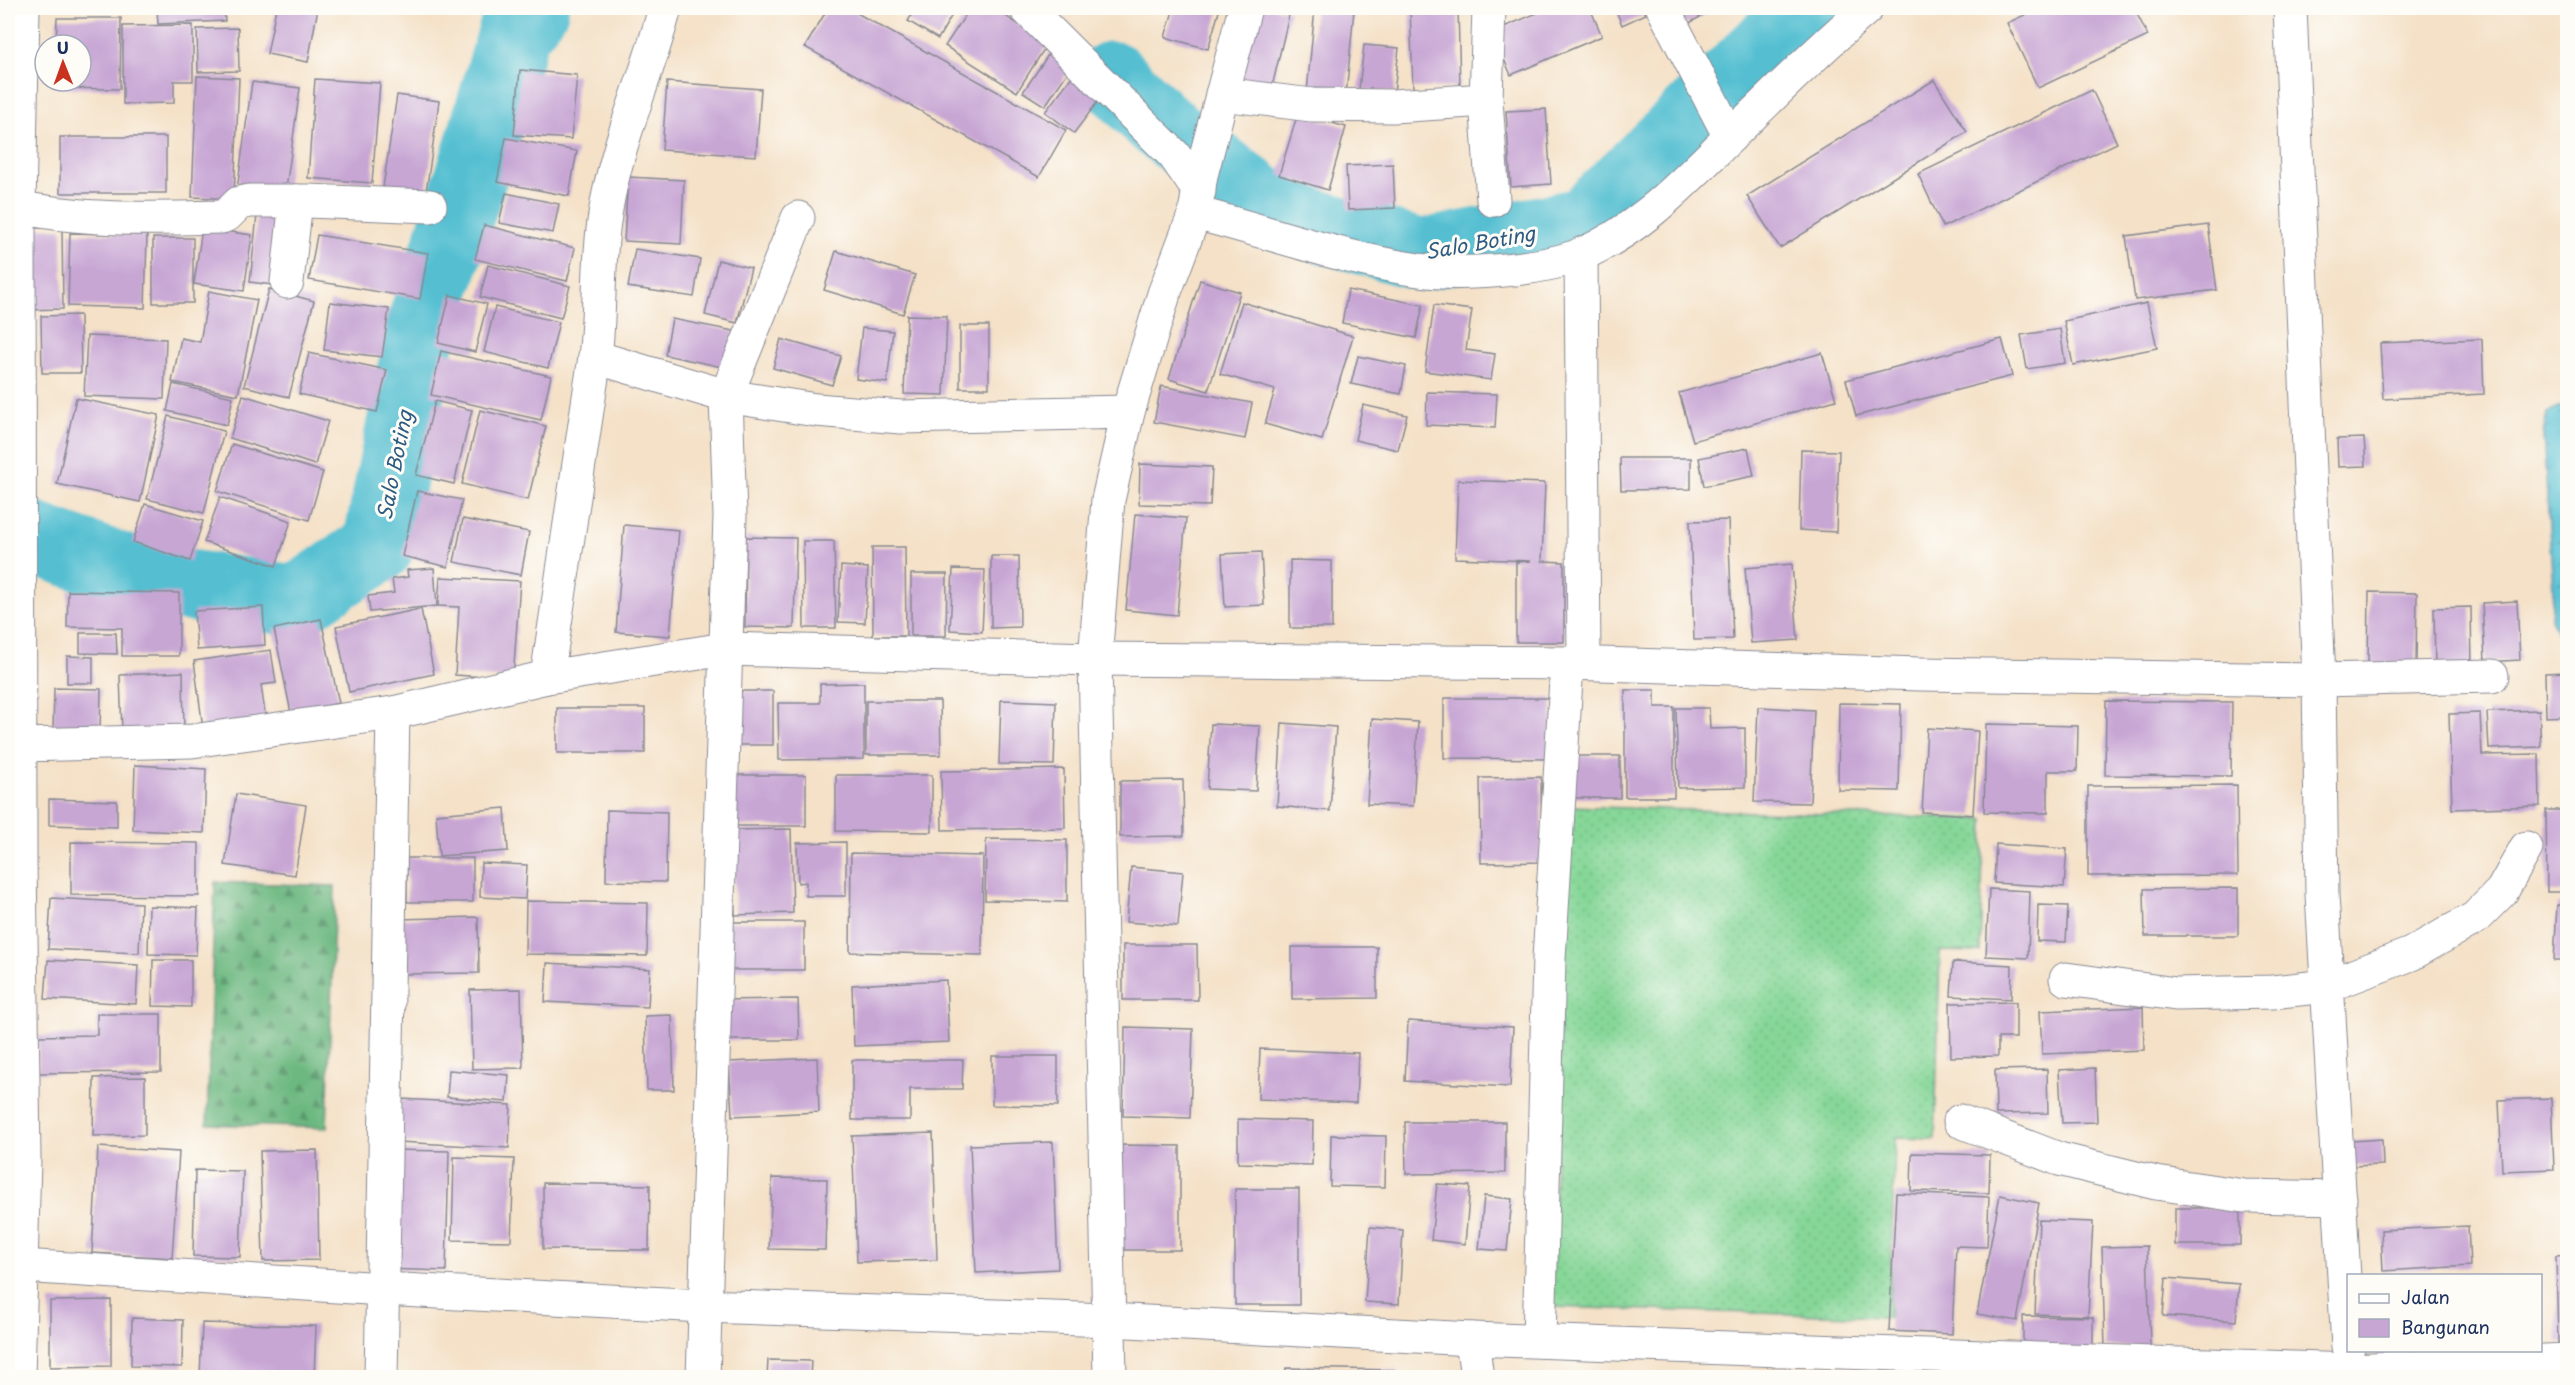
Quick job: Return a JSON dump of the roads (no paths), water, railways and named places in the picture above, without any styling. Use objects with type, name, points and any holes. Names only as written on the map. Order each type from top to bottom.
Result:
[{"type":"street","points":[[18,1377],[22,1266],[16,1158],[14,860],[20,745],[14,712],[14,598],[21,544],[14,206],[23,8]]},
{"type":"street","points":[[547,677],[595,357],[605,216],[618,153],[656,42],[665,8]]},
{"type":"street","points":[[1026,8],[1174,155],[1198,193],[1311,247],[1366,261],[1422,270],[1482,271],[1552,263],[1581,255],[1656,210],[1726,130],[1867,8]]},
{"type":"street","points":[[1110,1377],[1095,659],[1108,500],[1128,411],[1198,193],[1245,8]]},
{"type":"street","points":[[1489,8],[1486,100],[1493,200]]},
{"type":"street","points":[[1663,8],[1726,130]]},
{"type":"street","points":[[2290,8],[2319,680],[2322,894],[2347,1325]]},
{"type":"street","points":[[1219,106],[1393,106],[1486,100]]},
{"type":"street","points":[[14,206],[59,215],[116,219],[222,218],[239,203],[296,201],[430,206]]},
{"type":"street","points":[[287,282],[296,201]]},
{"type":"street","points":[[703,1377],[703,1306],[730,516],[726,396],[798,218]]},
{"type":"street","points":[[1539,1341],[1549,959],[1576,663],[1581,255]]},
{"type":"street","points":[[595,357],[726,396],[816,410],[901,417],[1128,411]]},
{"type":"street","points":[[20,745],[192,741],[393,713],[547,677],[725,649],[1095,659],[1576,663],[1920,674],[2319,680],[2492,676]]},
{"type":"street","points":[[381,1377],[393,713]]},
{"type":"street","points":[[2066,978],[2176,994],[2272,992],[2327,986],[2411,954],[2475,918],[2502,891],[2526,848]]},
{"type":"street","points":[[1960,1121],[2059,1160],[2156,1183],[2244,1196],[2340,1198]]},
{"type":"street","points":[[22,1266],[703,1306],[1109,1320],[1539,1341],[1895,1366],[2568,1360]]},
{"type":"street","points":[[1472,1339],[1477,1377]]},
{"type":"water","points":[[2567,404],[2567,639],[2558,635],[2551,618],[2553,588],[2543,434],[2547,413]]},
{"type":"waterway","name":"Salo Boting","points":[[8,529],[151,580],[297,601],[378,547],[422,326],[473,171],[514,32],[533,8]]},
{"type":"waterway","name":"Salo Boting","points":[[1112,77],[1162,126],[1280,215],[1421,255],[1584,223],[1806,8]]}]
